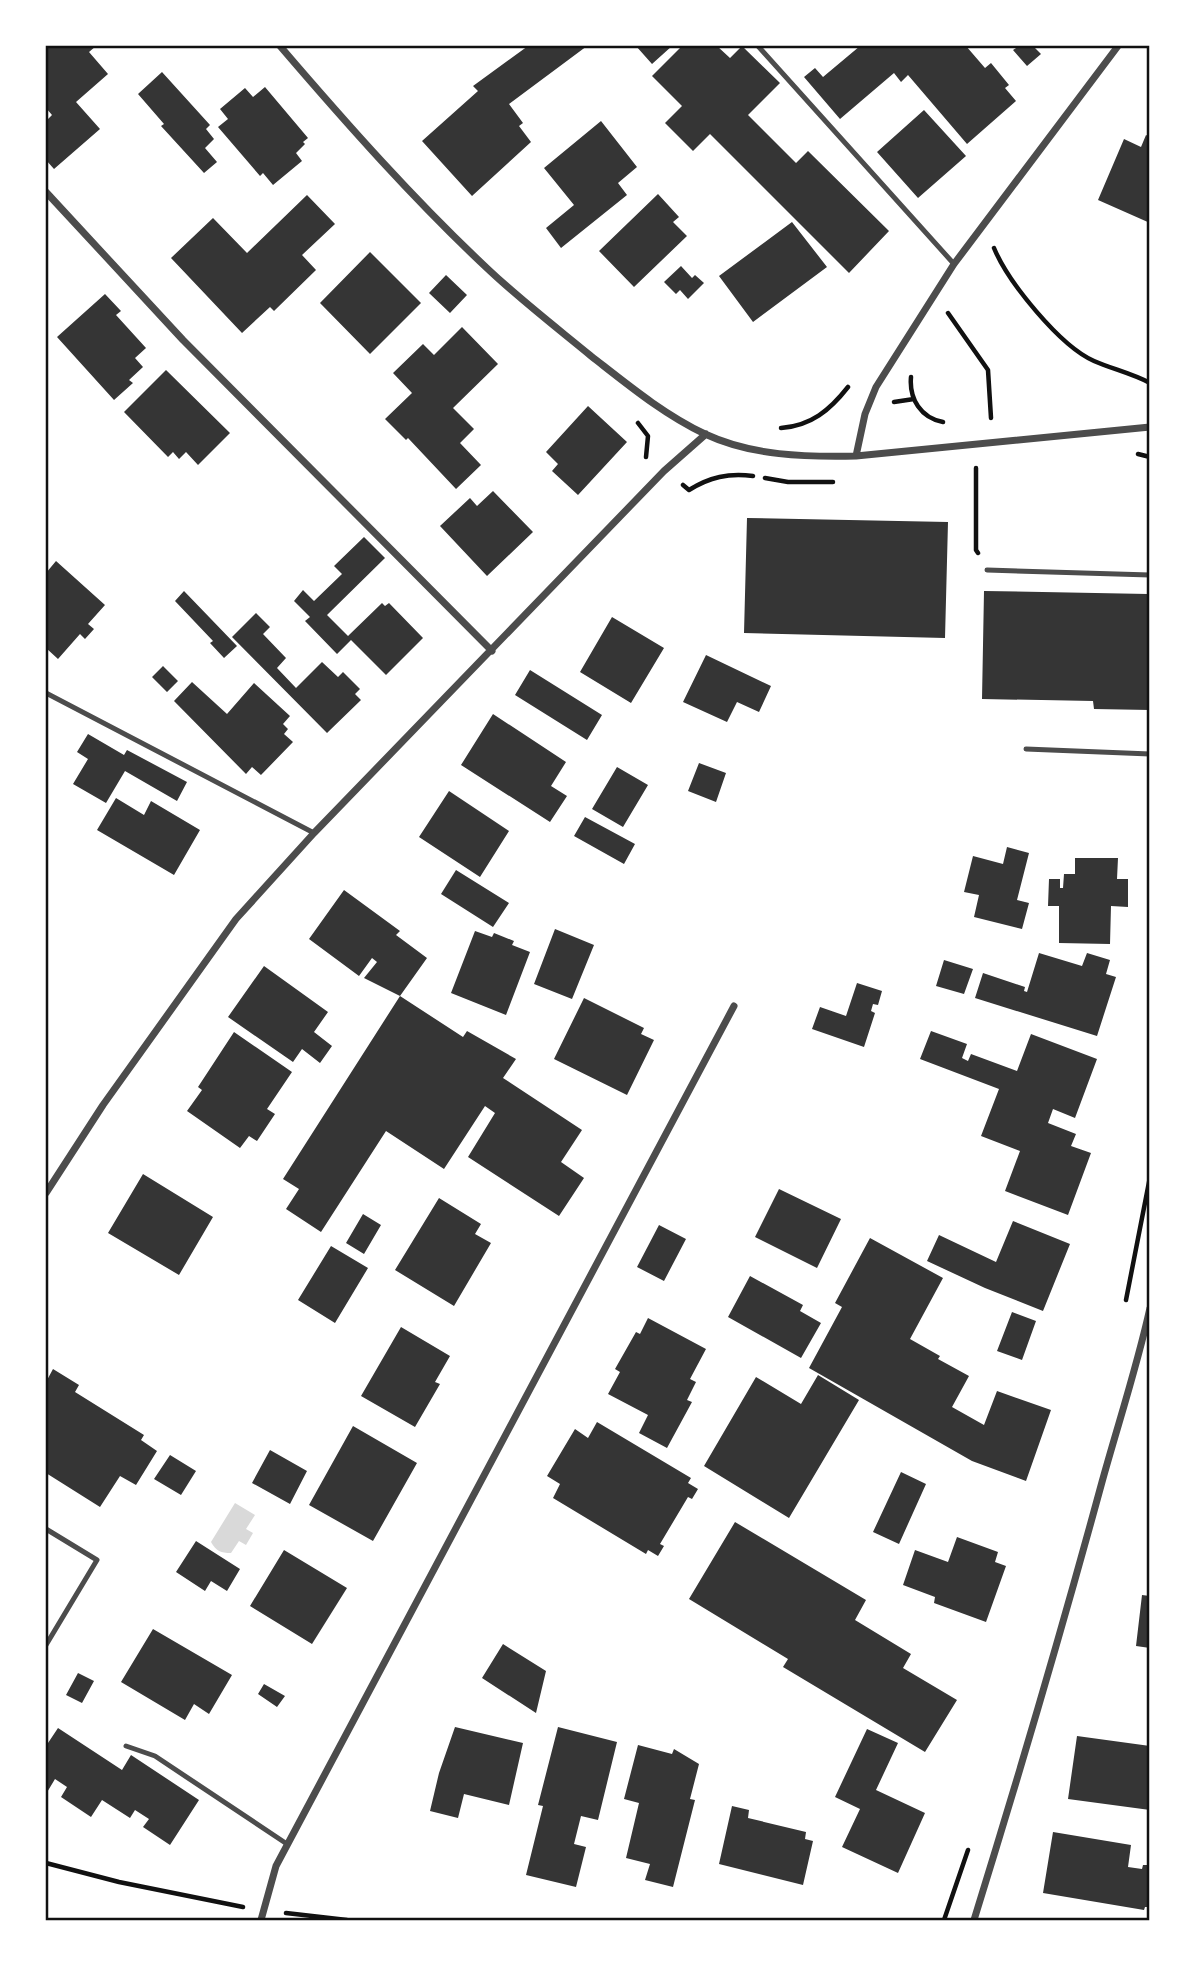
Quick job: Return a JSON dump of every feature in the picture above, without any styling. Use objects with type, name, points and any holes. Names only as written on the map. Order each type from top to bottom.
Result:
[{"type":"street","points":[[280,46],[413,193],[489,271],[542,317],[650,402],[706,434],[757,451],[808,457],[856,457],[1150,427]]},
{"type":"street","points":[[856,457],[865,414],[876,387],[954,264],[1118,46]]},
{"type":"street","points":[[46,192],[183,341],[492,651]]},
{"type":"street","points":[[46,1193],[118,1084],[236,919],[314,833],[664,471],[706,434]]},
{"type":"street","points":[[261,1920],[275,1866],[734,1006]]},
{"type":"street","points":[[974,1920],[1051,1669],[1139,1357],[1150,1308]]},
{"type":"lane","points":[[758,46],[954,264]]},
{"type":"lane","points":[[987,569],[1150,575]]},
{"type":"lane","points":[[46,693],[314,833]]},
{"type":"lane","points":[[1026,749],[1150,754]]},
{"type":"lane","points":[[46,1529],[97,1560],[46,1644]]},
{"type":"lane","points":[[125,1746],[155,1756],[287,1844]]},
{"type":"path","points":[[985,222],[999,261],[1016,286],[1062,338],[1092,360],[1150,383]]},
{"type":"path","points":[[935,294],[988,370],[991,418]]},
{"type":"path","points":[[912,371],[911,390],[918,406],[931,418],[949,422]]},
{"type":"path","points":[[772,428],[805,423],[822,415],[853,382]]},
{"type":"path","points":[[628,416],[648,436],[646,458],[689,490],[706,479],[732,473],[788,482],[835,482]]},
{"type":"path","points":[[981,419],[1004,417]]},
{"type":"path","points":[[1137,453],[1150,457]]},
{"type":"path","points":[[965,468],[986,466]]},
{"type":"path","points":[[976,467],[976,550],[987,569]]},
{"type":"path","points":[[46,1863],[160,1891],[263,1911],[347,1920]]},
{"type":"shaded area","points":[[235,1503],[255,1515],[246,1529],[253,1533],[246,1545],[239,1541],[231,1553],[222,1552],[211,1542]]},
{"type":"building","points":[[46,46],[96,46],[89,52],[108,74],[76,102],[100,129],[54,169],[46,160],[46,121],[52,115],[46,108]]},
{"type":"building","points":[[528,46],[587,46],[509,104],[523,123],[519,126],[531,142],[472,196],[422,141],[478,91],[473,86]]},
{"type":"building","points":[[636,46],[672,46],[652,64]]},
{"type":"building","points":[[682,46],[717,46],[730,58],[742,46],[780,83],[748,115],[796,163],[808,151],[889,231],[849,273],[710,134],[693,151],[665,123],[682,106],[652,76]]},
{"type":"building","points":[[860,46],[966,46],[985,68],[991,63],[1009,85],[1005,88],[1016,101],[967,144],[908,75],[901,82],[894,73],[840,119],[804,77],[815,68],[823,77]]},
{"type":"building","points":[[1019,46],[1033,46],[1041,54],[1027,66],[1013,50]]},
{"type":"building","points":[[162,72],[210,125],[206,129],[214,139],[205,148],[217,162],[204,173],[161,126],[164,124],[138,94]]},
{"type":"building","points":[[265,87],[308,138],[296,153],[302,161],[273,185],[263,173],[260,176],[218,127],[228,119],[220,109],[245,88],[253,97]]},
{"type":"building","points":[[924,110],[966,156],[918,198],[877,152]]},
{"type":"building","points":[[601,121],[637,167],[618,183],[627,195],[561,248],[546,228],[574,205],[544,168]]},
{"type":"building","points":[[1146,135],[1150,137],[1150,223],[1098,200],[1124,139],[1141,147]]},
{"type":"building","points":[[658,194],[679,217],[673,222],[687,236],[634,287],[599,251]]},
{"type":"building","points":[[307,195],[335,224],[302,255],[316,270],[274,311],[270,307],[242,333],[171,258],[213,218],[247,253]]},
{"type":"building","points":[[792,222],[827,267],[753,322],[719,276]]},
{"type":"building","points":[[370,252],[421,303],[370,354],[320,303]]},
{"type":"building","points":[[681,266],[692,278],[695,275],[704,283],[688,299],[680,290],[676,294],[664,282]]},
{"type":"building","points":[[446,275],[467,295],[450,313],[429,293]]},
{"type":"building","points":[[105,294],[121,311],[116,315],[146,348],[135,358],[143,367],[129,380],[133,383],[114,400],[57,337]]},
{"type":"building","points":[[462,327],[498,364],[453,408],[474,429],[460,443],[481,465],[456,489],[408,438],[406,440],[385,419],[412,393],[393,373],[423,344],[434,355]]},
{"type":"building","points":[[166,370],[230,433],[198,465],[186,452],[179,459],[173,452],[168,457],[124,412]]},
{"type":"building","points":[[588,406],[627,442],[578,495],[552,471],[558,464],[546,452]]},
{"type":"building","points":[[493,491],[533,532],[487,576],[440,526],[470,498],[477,506]]},
{"type":"building","points":[[747,518],[948,522],[945,638],[744,633]]},
{"type":"building","points":[[364,537],[385,558],[327,615],[348,636],[382,603],[385,606],[389,603],[423,638],[386,675],[351,640],[337,654],[305,621],[310,617],[294,601],[303,590],[314,601],[342,574],[334,566]]},
{"type":"building","points":[[56,561],[105,605],[88,624],[94,629],[85,639],[80,634],[58,659],[46,648],[46,573]]},
{"type":"building","points":[[184,591],[237,646],[224,658],[210,643],[213,641],[175,601]]},
{"type":"building","points":[[984,591],[1148,594],[1147,665],[1150,665],[1150,710],[1094,709],[1093,701],[982,699]]},
{"type":"building","points":[[256,613],[270,627],[263,634],[286,658],[277,668],[296,688],[322,662],[338,677],[343,672],[360,689],[355,694],[361,700],[327,733],[232,637]]},
{"type":"building","points":[[612,617],[664,648],[631,703],[580,672]]},
{"type":"building","points":[[706,655],[771,686],[759,712],[737,702],[727,722],[683,702]]},
{"type":"building","points":[[163,666],[178,681],[167,692],[152,677]]},
{"type":"building","points":[[530,670],[602,715],[587,740],[515,695]]},
{"type":"building","points":[[192,682],[227,714],[254,683],[290,716],[283,724],[288,729],[284,734],[293,742],[261,775],[252,767],[246,774],[174,701]]},
{"type":"building","points":[[493,714],[566,762],[551,786],[567,796],[550,822],[461,765]]},
{"type":"building","points":[[88,734],[124,755],[127,750],[187,782],[177,801],[125,771],[106,803],[73,784],[88,759],[77,752]]},
{"type":"building","points":[[699,763],[726,773],[716,802],[688,791]]},
{"type":"building","points":[[617,767],[648,785],[623,827],[592,809]]},
{"type":"building","points":[[449,791],[509,831],[480,877],[419,837]]},
{"type":"building","points":[[116,798],[144,815],[151,801],[200,830],[174,875],[97,830]]},
{"type":"building","points":[[585,817],[635,844],[624,864],[574,836]]},
{"type":"building","points":[[1007,847],[1029,853],[1017,900],[1029,903],[1022,929],[974,917],[979,895],[964,892],[973,856],[1003,864]]},
{"type":"building","points":[[1075,858],[1118,858],[1117,879],[1128,879],[1128,907],[1111,906],[1110,944],[1059,943],[1059,906],[1048,906],[1049,879],[1060,879],[1060,888],[1063,888],[1064,874],[1075,874]]},
{"type":"building","points":[[456,870],[509,903],[493,927],[441,894]]},
{"type":"building","points":[[344,890],[400,931],[396,935],[427,958],[400,996],[364,978],[377,962],[372,958],[359,976],[309,939]]},
{"type":"building","points":[[555,929],[594,945],[572,999],[534,984]]},
{"type":"building","points":[[475,931],[492,937],[494,933],[514,941],[512,945],[530,952],[506,1015],[451,993]]},
{"type":"building","points":[[1039,953],[1082,966],[1087,953],[1110,960],[1106,974],[1116,977],[1097,1036],[975,998],[983,973],[1025,987],[1024,991],[1027,992]]},
{"type":"building","points":[[944,960],[973,969],[964,994],[936,986]]},
{"type":"building","points":[[264,966],[328,1012],[314,1032],[332,1046],[320,1063],[302,1049],[293,1062],[228,1017]]},
{"type":"building","points":[[857,983],[882,991],[878,1005],[873,1004],[871,1011],[875,1013],[864,1047],[812,1029],[820,1007],[846,1016]]},
{"type":"building","points":[[400,996],[463,1037],[467,1031],[516,1059],[503,1078],[582,1130],[561,1162],[584,1178],[559,1216],[468,1157],[495,1113],[485,1106],[444,1169],[386,1131],[321,1232],[286,1209],[299,1189],[283,1179]]},
{"type":"building","points":[[584,998],[644,1028],[641,1034],[654,1040],[627,1095],[554,1059]]},
{"type":"building","points":[[931,1031],[967,1044],[962,1058],[968,1061],[971,1054],[1017,1071],[1031,1034],[1097,1059],[1075,1118],[1053,1109],[1048,1123],[1076,1134],[1071,1146],[1091,1153],[1068,1215],[1005,1191],[1020,1151],[981,1136],[999,1089],[920,1059]]},
{"type":"building","points":[[234,1032],[292,1072],[267,1109],[275,1114],[257,1141],[249,1136],[240,1148],[187,1111],[202,1090],[198,1087]]},
{"type":"building","points":[[143,1174],[213,1217],[179,1275],[108,1233]]},
{"type":"building","points":[[779,1189],[841,1219],[817,1268],[755,1237]]},
{"type":"building","points":[[439,1198],[481,1224],[475,1234],[491,1243],[454,1306],[395,1270]]},
{"type":"building","points":[[363,1214],[381,1225],[364,1254],[346,1243]]},
{"type":"building","points":[[1013,1221],[1070,1244],[1043,1311],[927,1261],[939,1235],[996,1262]]},
{"type":"building","points":[[659,1225],[686,1239],[664,1281],[637,1267]]},
{"type":"building","points":[[870,1238],[943,1278],[910,1339],[969,1376],[952,1407],[984,1425],[997,1391],[1051,1410],[1026,1481],[972,1461],[809,1368],[842,1307],[835,1303]]},
{"type":"building","points":[[331,1246],[368,1268],[335,1323],[298,1300]]},
{"type":"building","points":[[750,1276],[803,1305],[800,1311],[821,1323],[801,1358],[728,1317]]},
{"type":"building","points":[[1012,1312],[1036,1321],[1022,1360],[997,1351]]},
{"type":"building","points":[[648,1318],[706,1349],[690,1379],[696,1382],[687,1400],[692,1402],[667,1448],[639,1433],[648,1415],[608,1394],[620,1372],[615,1369],[636,1332],[640,1334]]},
{"type":"building","points":[[401,1327],[450,1356],[435,1382],[440,1384],[415,1427],[361,1396]]},
{"type":"building","points":[[53,1369],[79,1385],[75,1392],[144,1435],[141,1440],[157,1451],[136,1485],[120,1476],[100,1507],[46,1473],[46,1382]]},
{"type":"building","points":[[818,1375],[859,1400],[789,1518],[704,1466],[756,1377],[801,1404]]},
{"type":"building","points":[[597,1422],[691,1478],[688,1483],[698,1489],[692,1499],[688,1497],[660,1544],[664,1546],[658,1556],[648,1550],[646,1554],[553,1498],[560,1484],[547,1476],[575,1429],[588,1438]]},
{"type":"building","points":[[353,1426],[417,1463],[373,1541],[309,1505]]},
{"type":"building","points":[[270,1450],[307,1471],[290,1504],[252,1483]]},
{"type":"building","points":[[170,1455],[196,1471],[181,1495],[154,1479]]},
{"type":"building","points":[[901,1472],[926,1484],[899,1544],[873,1532]]},
{"type":"building","points":[[735,1522],[866,1600],[855,1620],[911,1654],[903,1668],[957,1700],[925,1752],[783,1667],[788,1659],[689,1599]]},
{"type":"building","points":[[957,1537],[998,1552],[995,1562],[1006,1566],[986,1622],[934,1603],[935,1597],[903,1585],[915,1550],[948,1562]]},
{"type":"building","points":[[196,1541],[240,1569],[227,1591],[211,1581],[205,1591],[176,1572]]},
{"type":"building","points":[[284,1550],[347,1588],[312,1644],[250,1606]]},
{"type":"building","points":[[1142,1595],[1150,1596],[1150,1648],[1136,1646]]},
{"type":"building","points":[[153,1629],[232,1675],[209,1714],[194,1704],[185,1720],[121,1682]]},
{"type":"building","points":[[503,1644],[546,1671],[536,1713],[482,1678]]},
{"type":"building","points":[[78,1673],[94,1681],[82,1703],[66,1695]]},
{"type":"building","points":[[264,1684],[285,1696],[277,1707],[258,1694]]},
{"type":"building","points":[[455,1727],[523,1743],[509,1805],[464,1794],[458,1818],[430,1811],[439,1773]]},
{"type":"building","points":[[558,1727],[617,1742],[598,1820],[581,1816],[574,1844],[586,1847],[576,1887],[526,1875],[543,1806],[538,1805]]},
{"type":"building","points":[[58,1728],[122,1770],[131,1755],[199,1800],[170,1845],[143,1827],[149,1819],[135,1810],[130,1818],[102,1800],[91,1817],[61,1797],[67,1787],[55,1779],[46,1794],[46,1746]]},
{"type":"building","points":[[867,1729],[898,1743],[876,1790],[925,1813],[898,1873],[842,1847],[860,1809],[835,1797]]},
{"type":"building","points":[[1077,1736],[1150,1746],[1150,1810],[1068,1799]]},
{"type":"building","points":[[638,1745],[672,1754],[674,1749],[699,1764],[690,1799],[695,1800],[673,1887],[645,1880],[650,1864],[626,1858],[639,1803],[624,1799]]},
{"type":"building","points":[[732,1806],[749,1810],[748,1818],[806,1832],[805,1839],[813,1841],[803,1885],[719,1864]]},
{"type":"building","points":[[1053,1832],[1131,1845],[1128,1867],[1142,1869],[1143,1865],[1150,1865],[1150,1907],[1145,1907],[1144,1910],[1043,1893]]}]
